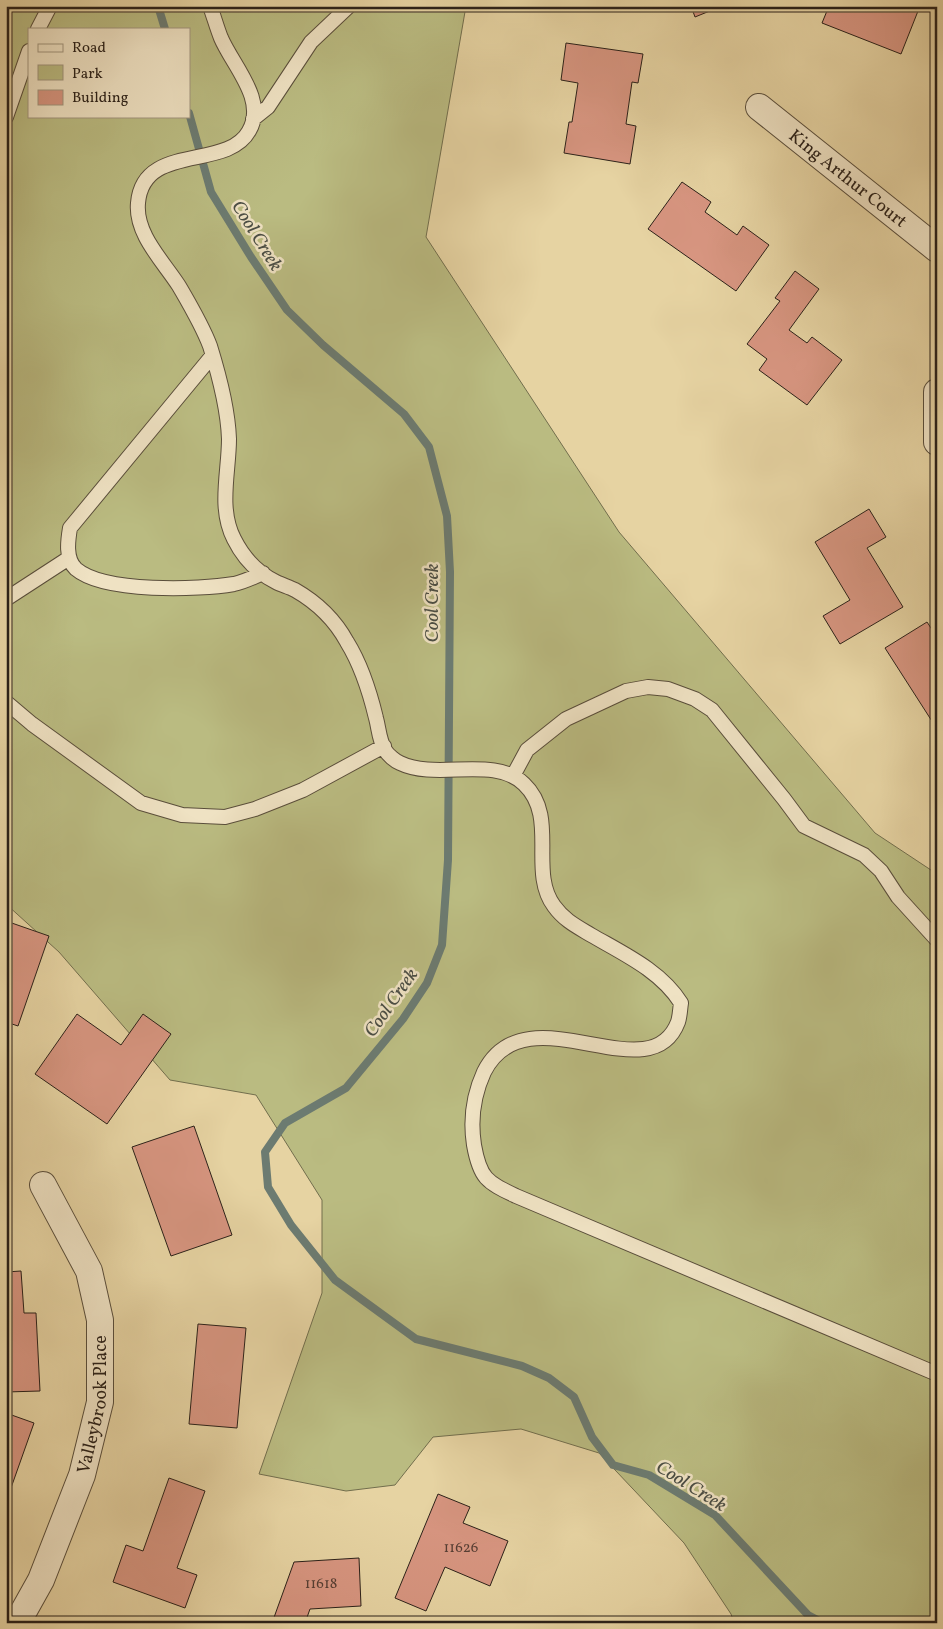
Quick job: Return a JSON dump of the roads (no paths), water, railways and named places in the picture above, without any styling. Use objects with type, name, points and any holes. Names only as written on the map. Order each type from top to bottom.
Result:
[{"type":"street","name":"King Arthur Court","points":[[759,107],[937,249]]},
{"type":"street","points":[[937,392],[937,442]]},
{"type":"street","name":"Valleybrook Place","points":[[17,1623],[42,1580],[78,1484],[100,1402],[100,1320],[89,1271],[43,1185]]},
{"type":"lane","points":[[39,28],[50,6]]},
{"type":"lane","points":[[210,6],[222,40],[248,87],[255,113],[249,132],[232,147],[167,165],[152,172],[141,187],[138,216],[142,231],[196,316],[212,356],[224,401],[229,435],[225,496],[227,520],[234,539],[251,564],[317,604],[336,624],[349,644],[386,752],[398,762],[418,769],[496,771],[513,776],[525,785],[534,796],[541,819],[542,878],[546,893],[553,905],[566,920],[662,978],[681,1003],[678,1023],[666,1038],[655,1046],[641,1050],[612,1048],[553,1037],[532,1037],[506,1047],[490,1060],[477,1088],[471,1110],[477,1164],[489,1183],[937,1374]]},
{"type":"lane","points":[[253,119],[268,107],[311,42],[350,6]]},
{"type":"lane","points":[[6,117],[28,54]]},
{"type":"lane","points":[[212,356],[70,528],[68,541],[69,558],[75,568],[96,578],[116,584],[144,588],[235,584],[263,573]]},
{"type":"lane","points":[[6,599],[69,558]]},
{"type":"lane","points":[[513,776],[527,750],[566,719],[626,691],[648,687],[668,689],[695,699],[712,710],[784,798],[804,826],[864,855],[881,872],[898,897],[937,940]]},
{"type":"lane","points":[[6,702],[32,724],[141,803],[182,814],[225,817],[254,809],[303,790],[384,746]]},
{"type":"waterway","name":"Cool Creek","points":[[158,6],[165,28]]},
{"type":"waterway","name":"Cool Creek","points":[[190,117],[211,192],[251,257],[287,310],[323,345],[404,414],[429,447],[447,516],[450,572],[448,860],[442,945],[427,983],[403,1019],[346,1088],[285,1123],[265,1152],[268,1187],[291,1225],[335,1280],[416,1339],[522,1366],[549,1378],[574,1397],[592,1437],[613,1465],[649,1475],[715,1515],[808,1615],[823,1623]]}]
